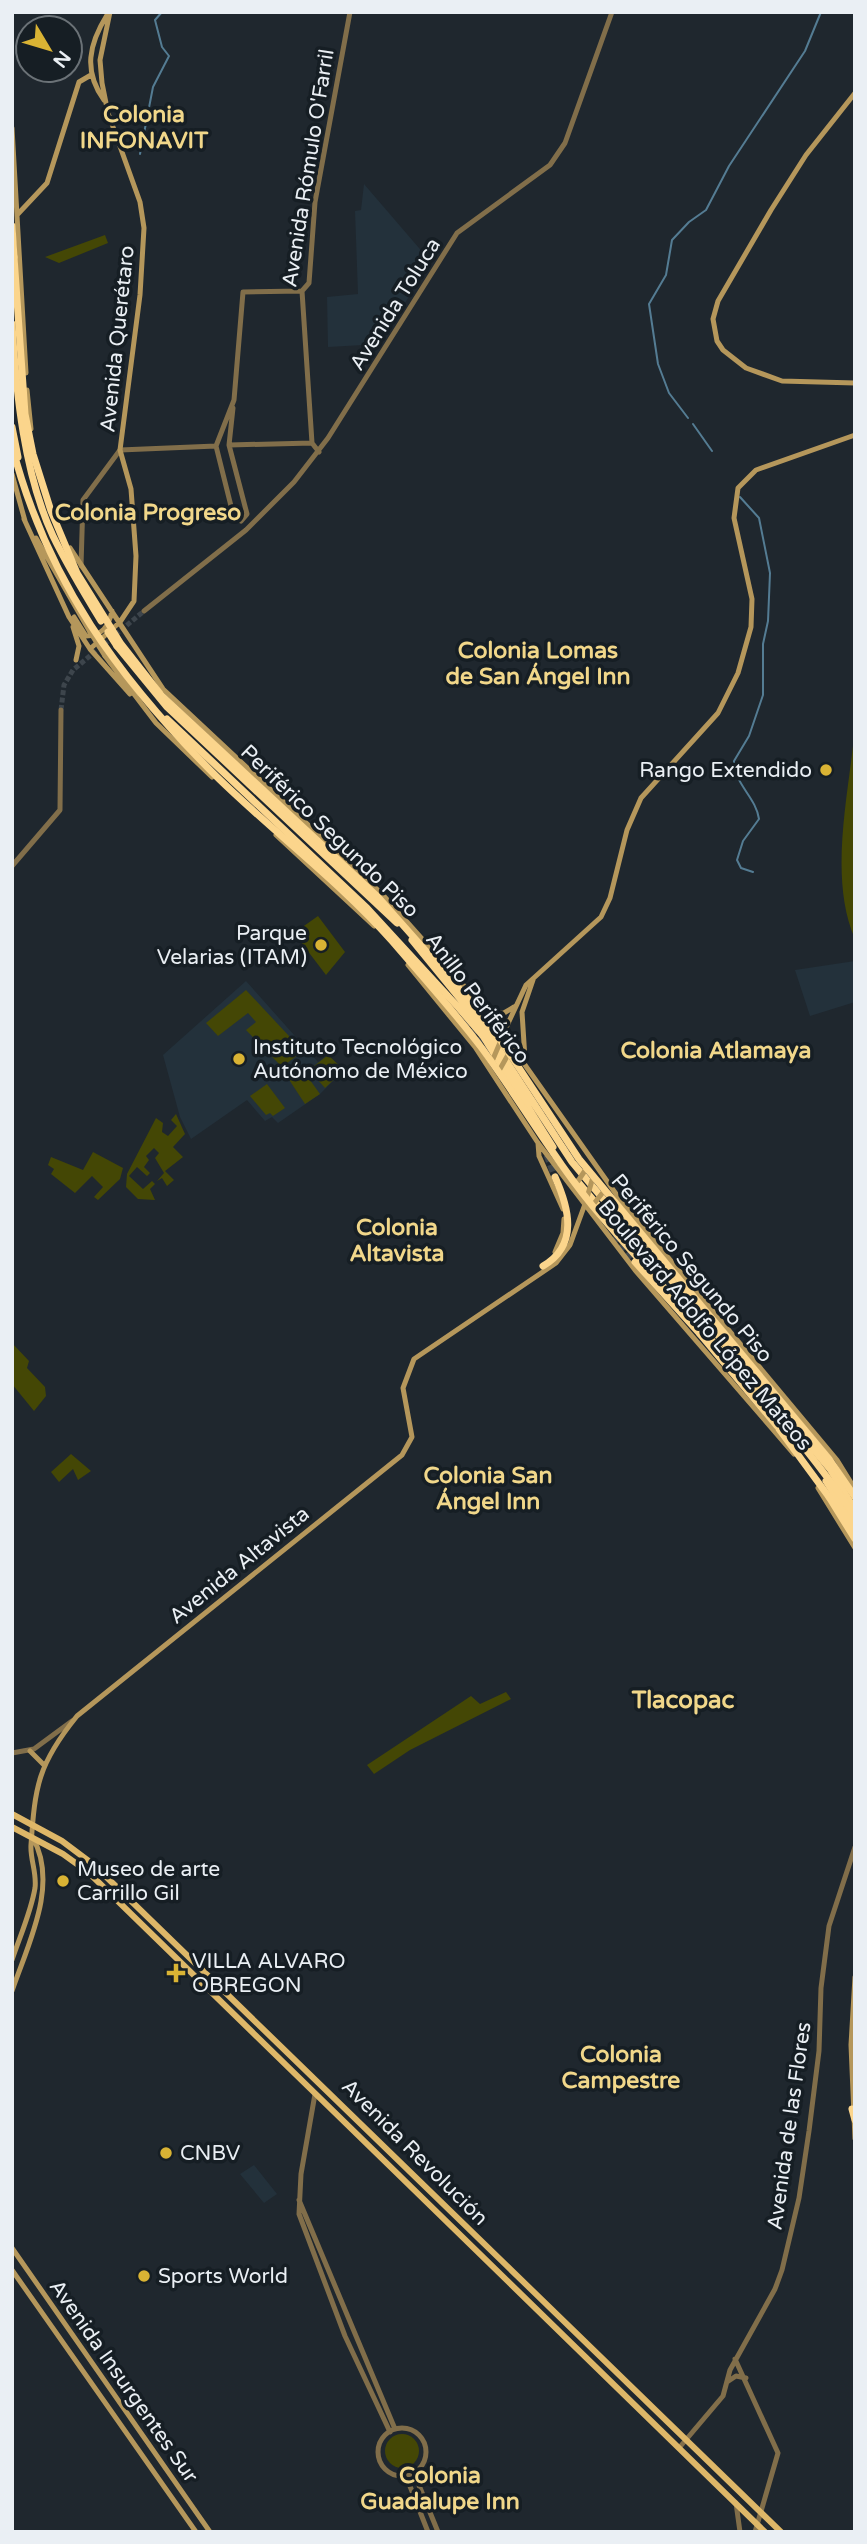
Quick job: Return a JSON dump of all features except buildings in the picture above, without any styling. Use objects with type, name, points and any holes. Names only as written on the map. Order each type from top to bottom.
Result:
[{"type":"highway","name":"Periférico Segundo Piso","points":[[12,226],[25,414],[33,454],[51,511],[77,573],[121,643],[161,695],[378,897],[456,985],[494,1030],[579,1159],[829,1459],[855,1497]]},
{"type":"highway","points":[[12,287],[22,301]]},
{"type":"highway","name":"Anillo Periférico","points":[[12,324],[21,420],[43,510],[72,574],[117,646],[154,694],[402,929],[488,1033],[572,1162],[830,1469],[855,1513]]},
{"type":"highway","name":"Anillo Periférico","points":[[12,427],[26,488],[41,534],[107,654],[161,714],[367,908],[483,1036],[566,1167],[754,1391],[815,1467],[855,1527]]},
{"type":"highway","name":"Periférico Segundo Piso","points":[[12,446],[32,514],[48,551],[89,624],[135,690],[217,776],[391,940],[482,1048],[534,1128],[600,1215],[791,1427],[855,1513]]},
{"type":"highway","points":[[277,796],[296,827]]},
{"type":"highway","points":[[282,841],[314,858]]},
{"type":"highway","points":[[402,929],[412,938]]},
{"type":"highway","points":[[434,983],[442,993]]},
{"type":"highway","points":[[544,1266],[562,1249],[569,1229],[567,1206],[555,1177]]},
{"type":"highway","points":[[660,1260],[679,1271]]},
{"type":"highway","points":[[635,1262],[700,1334],[811,1468],[855,1539]]},
{"type":"highway","points":[[739,1391],[754,1391]]},
{"type":"highway","points":[[814,1482],[815,1467]]},
{"type":"highway","points":[[852,2109],[855,2120]]},
{"type":"main road","name":"Avenida Querétaro","points":[[109,12],[100,70],[106,103],[136,189],[144,228],[140,295],[120,450],[132,498],[136,555],[134,601],[120,622]]},
{"type":"main road","name":"Avenida Querétaro","points":[[106,103],[91,75],[91,45],[109,12]]},
{"type":"main road","points":[[91,45],[103,41]]},
{"type":"main road","points":[[18,215],[47,183],[79,82],[91,75]]},
{"type":"main road","points":[[855,93],[807,155],[771,210],[718,302],[713,319],[714,330],[723,350],[746,368],[782,381],[855,383]]},
{"type":"main road","name":"Boulevard Adolfo López Mateos","points":[[12,128],[32,434],[51,504],[81,569],[120,622],[143,662],[163,689],[382,894],[489,1014],[609,1186],[837,1460],[855,1489]]},
{"type":"main road","points":[[489,1067],[526,985],[601,917],[610,898],[627,830],[641,797],[718,713],[738,673],[751,626],[752,599],[734,518],[738,488],[756,470],[855,435]]},
{"type":"main road","points":[[12,474],[24,519],[65,607],[79,646],[76,660]]},
{"type":"main road","points":[[24,519],[92,630]]},
{"type":"main road","points":[[65,607],[86,636],[102,632],[112,611]]},
{"type":"main road","points":[[69,617],[90,649],[156,723]]},
{"type":"main road","points":[[90,649],[120,622]]},
{"type":"main road","name":"Boulevard Adolfo López Mateos","points":[[107,654],[156,723],[386,938],[489,1067],[538,1143],[592,1209],[596,1219],[635,1270],[814,1482],[855,1548]]},
{"type":"main road","points":[[525,1062],[522,1012],[534,978]]},
{"type":"main road","points":[[489,1014],[503,1013],[514,1007]]},
{"type":"main road","points":[[495,1076],[512,1048]]},
{"type":"main road","points":[[531,1278],[544,1266],[561,1241],[564,1216],[539,1156],[538,1143]]},
{"type":"main road","points":[[564,1178],[578,1181],[586,1169],[589,1157]]},
{"type":"main road","points":[[531,1278],[550,1269],[563,1257],[576,1230],[596,1167]]},
{"type":"main road","points":[[592,1209],[609,1186]]},
{"type":"main road","points":[[576,1230],[584,1220],[596,1219]]},
{"type":"main road","name":"Avenida Altavista","points":[[77,1716],[402,1455],[412,1437],[403,1388],[414,1359],[531,1278]]},
{"type":"main road","points":[[12,1960],[35,1887],[32,1824],[34,1796],[44,1765],[77,1716]]},
{"type":"main road","points":[[30,1751],[44,1765]]},
{"type":"main road","name":"Avenida Revolución","points":[[12,1814],[94,1864],[780,2532]]},
{"type":"main road","name":"Avenida Revolución","points":[[12,1827],[63,1854],[88,1872],[765,2532]]},
{"type":"main road","points":[[12,1991],[43,1890],[41,1852],[33,1838]]},
{"type":"main road","points":[[17,1944],[27,1946]]},
{"type":"main road","points":[[855,1978],[851,2001],[852,2109],[855,2139]]},
{"type":"main road","points":[[286,2066],[294,2058]]},
{"type":"main road","name":"Avenida Insurgentes Sur","points":[[12,2248],[210,2532]]},
{"type":"main road","name":"Avenida Insurgentes Sur","points":[[12,2270],[196,2532]]},
{"type":"street","name":"Avenida Rómulo O'Farril","points":[[312,443],[302,291],[309,284],[315,202],[350,12]]},
{"type":"street","name":"Avenida Toluca","points":[[144,611],[246,530],[294,482],[319,452],[457,233],[550,165],[565,143],[612,12]]},
{"type":"street","points":[[234,400],[216,446],[233,514],[241,521],[247,514],[229,445],[234,400],[243,292],[302,291]]},
{"type":"street","points":[[229,445],[312,443],[319,452]]},
{"type":"street","points":[[81,569],[83,500],[120,450],[216,446]]},
{"type":"street","points":[[12,866],[60,810],[61,710]]},
{"type":"street","name":"Avenida Altavista","points":[[30,1751],[77,1716]]},
{"type":"street","points":[[12,1753],[30,1751]]},
{"type":"street","name":"Avenida de las Flores","points":[[679,2448],[718,2406],[735,2359],[775,2290],[799,2198],[819,2051],[821,1988],[829,1926],[855,1847]]},
{"type":"street","points":[[316,2094],[299,2214],[345,2336],[392,2430]]},
{"type":"street","points":[[299,2200],[305,2209],[392,2430]]},
{"type":"street","points":[[735,2359],[778,2453],[755,2532]]},
{"type":"street","points":[[730,2370],[740,2368]]},
{"type":"street","points":[[726,2383],[736,2376],[746,2378]]},
{"type":"street","points":[[392,2430],[411,2430],[424,2444],[424,2459],[414,2473],[406,2476],[387,2471],[379,2460],[380,2442],[392,2430]]},
{"type":"street","points":[[414,2473],[438,2532]]},
{"type":"street","points":[[406,2476],[428,2532]]},
{"type":"street","points":[[736,2503],[740,2532]]},
{"type":"shaded area","points":[[364,184],[431,262],[368,361],[363,345],[328,347],[327,297],[358,294],[355,211],[361,210]]},
{"type":"shaded area","points":[[105,235],[108,243],[59,263],[45,257]]},
{"type":"shaded area","points":[[855,727],[855,939],[847,915],[842,862],[845,807]]},
{"type":"shaded area","name":"Parque Velarias (ITAM)","points":[[318,916],[345,952],[326,975],[294,933]]},
{"type":"shaded area","points":[[855,961],[855,1002],[810,1016],[795,970]]},
{"type":"shaded area","name":"Instituto Tecnológico Autónomo de México","points":[[246,981],[318,1062],[328,1055],[344,1070],[320,1094],[278,1123],[272,1117],[265,1121],[247,1100],[191,1139],[180,1117],[163,1055]]},
{"type":"shaded area","points":[[246,990],[303,1051],[282,1067],[246,1030],[256,1022],[248,1013],[218,1036],[206,1023]]},
{"type":"shaded area","points":[[328,1055],[344,1070],[325,1088],[309,1070]]},
{"type":"shaded area","points":[[297,1062],[320,1094],[305,1104],[284,1072]]},
{"type":"shaded area","points":[[267,1084],[285,1108],[273,1116],[270,1113],[266,1115],[250,1096]]},
{"type":"shaded area","points":[[176,1114],[185,1134],[173,1147],[183,1157],[165,1171],[174,1180],[167,1186],[162,1178],[157,1181],[164,1173],[155,1158],[159,1153],[154,1148],[146,1156],[149,1160],[144,1167],[150,1173],[147,1176],[137,1167],[129,1176],[143,1189],[152,1181],[155,1184],[150,1189],[155,1200],[138,1199],[126,1187],[127,1174],[156,1118],[163,1123],[162,1132],[168,1136],[177,1126],[171,1120]]},
{"type":"shaded area","points":[[93,1152],[123,1168],[120,1179],[98,1200],[94,1197],[103,1187],[92,1176],[75,1193],[51,1174],[54,1169],[48,1165],[51,1157],[83,1170]]},
{"type":"shaded area","points":[[12,1343],[29,1361],[27,1368],[45,1387],[46,1396],[34,1411],[12,1384]]},
{"type":"shaded area","points":[[71,1454],[91,1471],[78,1480],[73,1469],[59,1482],[51,1472]]},
{"type":"shaded area","points":[[506,1692],[511,1699],[410,1750],[374,1774],[367,1765],[471,1696],[480,1704]]},
{"type":"shaded area","points":[[254,2165],[277,2194],[264,2203],[240,2174]]},
{"type":"shaded area","points":[[402,2434],[414,2439],[419,2451],[414,2463],[402,2468],[390,2463],[385,2451],[390,2439]]},
{"type":"waterway","points":[[140,154],[153,87],[169,56],[162,47],[155,20],[162,12]]},
{"type":"waterway","points":[[688,418],[669,393],[658,364],[649,304],[666,275],[672,240],[689,222],[706,210],[729,166],[805,51],[821,12]]},
{"type":"waterway","points":[[693,424],[712,451]]},
{"type":"waterway","points":[[740,497],[759,518],[770,573],[768,621],[763,644],[763,695],[749,736],[734,761],[737,777],[754,804],[759,819],[743,841],[737,860],[741,868],[753,872]]},
{"type":"tunnel","points":[[61,710],[64,685],[73,670],[144,611]]},
{"type":"tunnel","points":[[465,1021],[488,1050]]},
{"type":"tunnel","points":[[534,1098],[559,1134]]},
{"type":"tunnel","points":[[565,1144],[621,1215]]},
{"type":"tunnel","points":[[547,1155],[555,1177]]},
{"type":"tunnel","points":[[614,1236],[635,1262]]},
{"type":"place","name":"Rango Extendido","points":[[826,770]]},
{"type":"place","name":"Parque Velarias (ITAM)","points":[[321,945]]},
{"type":"place","name":"Instituto Tecnológico Autónomo de México","points":[[239,1059]]},
{"type":"place","name":"Museo de arte Carrillo Gil","points":[[63,1881]]},
{"type":"place","name":"VILLA ALVARO OBREGON","points":[[176,1973]]},
{"type":"place","name":"CNBV","points":[[166,2153]]},
{"type":"place","name":"Sports World","points":[[144,2276]]},
{"type":"district","name":"Colonia INFONAVIT","points":[[144,127]]},
{"type":"district","name":"Colonia Progreso","points":[[148,512]]},
{"type":"district","name":"Colonia Lomas de San Ángel Inn","points":[[538,663]]},
{"type":"district","name":"Colonia Atlamaya","points":[[716,1050]]},
{"type":"district","name":"Colonia Altavista","points":[[397,1240]]},
{"type":"district","name":"Colonia San Ángel Inn","points":[[488,1488]]},
{"type":"district","name":"Tlacopac","points":[[683,1700]]},
{"type":"district","name":"Colonia Campestre","points":[[621,2067]]},
{"type":"district","name":"Colonia Guadalupe Inn","points":[[440,2488]]}]
